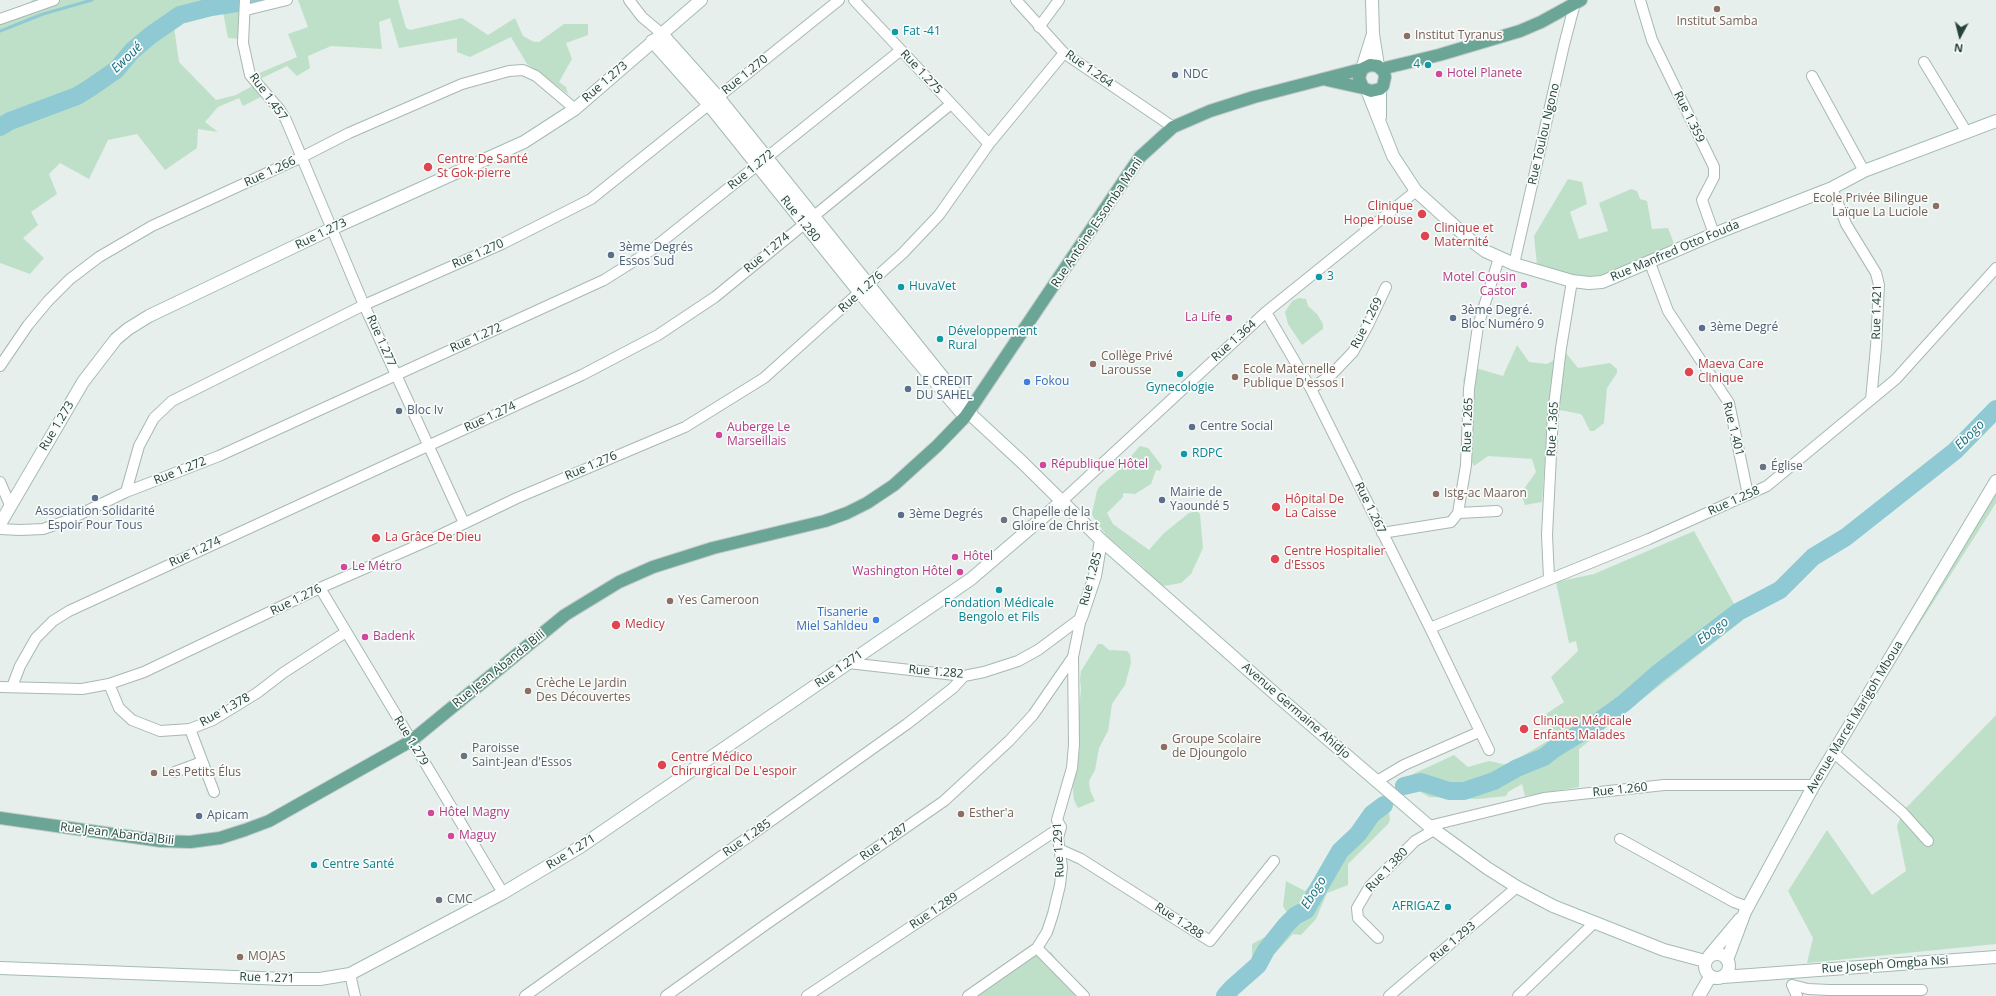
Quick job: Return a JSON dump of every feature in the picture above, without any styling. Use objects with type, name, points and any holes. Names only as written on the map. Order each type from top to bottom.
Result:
[{"type":"main road","name":"Rue 1.273","points":[[0,524],[83,382],[116,339],[128,329],[149,316],[331,229],[524,142],[575,109],[656,37],[701,0]]},
{"type":"main road","points":[[1372,0],[1373,34],[1383,86],[1380,89],[1380,124]]},
{"type":"main road","points":[[1362,69],[1370,65],[1381,70],[1418,61],[1520,31],[1578,2]]},
{"type":"main road","points":[[1365,89],[1359,78],[1373,34]]},
{"type":"main road","name":"Rue 1.280","points":[[656,37],[766,158],[860,293],[968,413]]},
{"type":"main road","name":"Rue Antoine Essomba Mani","points":[[968,413],[1131,170],[1140,158],[1173,127],[1210,111],[1362,69]]},
{"type":"main road","points":[[1324,79],[1371,91],[1380,89]]},
{"type":"main road","name":"Rue Manfred Otto Fouda","points":[[1365,89],[1393,156],[1416,191],[1469,239],[1499,258],[1514,264],[1572,281],[1589,283],[1602,282],[1650,263],[1714,234],[1832,188],[1864,171],[1966,131],[1996,121]]},
{"type":"main road","name":"Rue 1.280","points":[[713,101],[756,166],[809,219],[869,284],[953,390],[968,413]]},
{"type":"main road","name":"Avenue Germaine Ahidjo","points":[[968,413],[1062,501],[1101,540],[1431,828],[1487,868],[1517,887],[1553,906],[1708,967]]},
{"type":"main road","name":"Rue Jean Abanda Bili","points":[[0,818],[161,841],[190,842],[220,838],[270,821],[411,742],[565,615],[596,596],[630,577],[653,567],[713,548],[826,521],[847,514],[894,485],[937,446],[968,413]]},
{"type":"main road","name":"Avenue Marcel Marigoh Mboua","points":[[1723,977],[1729,969],[1728,962],[1747,910],[1814,785],[1996,481]]},
{"type":"main road","name":"Rue 1.271","points":[[0,968],[286,979],[320,979],[350,974],[503,893],[580,847],[695,770],[971,579],[1062,501]]},
{"type":"main road","name":"Rue 1.285","points":[[1081,618],[1095,576],[1101,540]]},
{"type":"main road","points":[[1699,996],[1708,967],[1747,910]]},
{"type":"main road","points":[[1708,967],[1719,954],[1728,962],[1775,972]]},
{"type":"main road","name":"Rue Joseph Omgba Nsi","points":[[1775,972],[1996,957]]},
{"type":"main road","points":[[1708,967],[1719,978],[1775,972]]},
{"type":"street","points":[[0,19],[54,0]]},
{"type":"street","points":[[246,5],[287,0]]},
{"type":"street","name":"Rue 1.280","points":[[629,0],[656,37]]},
{"type":"street","name":"Rue 1.270","points":[[126,492],[139,446],[154,418],[172,401],[364,305],[502,244],[591,199],[839,0]]},
{"type":"street","name":"Rue 1.275","points":[[854,0],[989,144]]},
{"type":"street","name":"Rue 1.264","points":[[1016,0],[1064,53],[1173,127]]},
{"type":"street","points":[[1039,27],[1058,0]]},
{"type":"street","name":"Rue 1.359","points":[[1640,0],[1652,40],[1714,167],[1714,177],[1702,200],[1714,234]]},
{"type":"street","name":"Rue Toulou Ngono","points":[[1514,264],[1564,45],[1578,2]]},
{"type":"street","name":"Rue 1.457","points":[[246,5],[242,43],[250,75],[280,110],[302,157]]},
{"type":"street","name":"Rue 1.272","points":[[0,529],[43,529],[87,512],[126,492],[219,456],[604,280],[650,250],[901,50]]},
{"type":"street","name":"Rue 1.276","points":[[0,686],[82,689],[109,684],[144,672],[320,588],[518,498],[685,427],[764,378],[903,253],[939,215],[989,144],[1064,53]]},
{"type":"street","points":[[1924,62],[1966,131]]},
{"type":"street","name":"Rue 1.266","points":[[0,366],[28,325],[48,301],[70,279],[99,257],[152,226],[302,157],[349,133],[462,84],[509,71],[523,70],[536,76],[575,109]]},
{"type":"street","points":[[1812,76],[1864,171]]},
{"type":"street","name":"Rue 1.274","points":[[12,687],[20,666],[36,638],[53,621],[69,610],[582,375],[658,335],[715,297],[951,104]]},
{"type":"street","name":"Rue 1.277","points":[[302,157],[364,305],[464,523]]},
{"type":"street","name":"Rue 1.421","points":[[1832,188],[1846,224],[1876,273],[1879,285],[1876,347],[1871,400]]},
{"type":"street","name":"Rue 1.364","points":[[1062,501],[1266,312],[1416,191]]},
{"type":"street","name":"Rue 1.265","points":[[1458,514],[1466,465],[1469,388],[1478,326],[1499,258]]},
{"type":"street","name":"Rue 1.401","points":[[1650,263],[1668,311],[1729,403],[1748,496]]},
{"type":"street","name":"Rue 1.258","points":[[1430,628],[1548,578],[1649,539],[1748,496],[1767,486],[1896,379],[1996,268]]},
{"type":"street","name":"Rue 1.365","points":[[1548,578],[1547,535],[1553,414],[1561,348],[1572,281]]},
{"type":"street","name":"Rue 1.269","points":[[1311,389],[1332,374],[1353,352],[1386,287]]},
{"type":"street","name":"Rue 1.267","points":[[1266,312],[1311,389],[1489,750]]},
{"type":"street","points":[[0,482],[10,505]]},
{"type":"street","points":[[1382,533],[1451,522],[1458,514],[1498,511]]},
{"type":"street","name":"Rue 1.279","points":[[320,588],[411,742],[503,893]]},
{"type":"street","name":"Rue 1.282","points":[[848,663],[964,676],[984,672],[1018,661],[1056,638],[1081,618]]},
{"type":"street","name":"Rue 1.291","points":[[968,996],[1037,948],[1047,932],[1060,885],[1061,850],[1058,838],[1060,827],[1057,820],[1067,789],[1074,745],[1074,657],[1081,618]]},
{"type":"street","name":"Rue 1.378","points":[[109,684],[119,708],[132,720],[160,731],[190,729],[213,720],[256,693],[283,673],[346,632]]},
{"type":"street","name":"Rue 1.287","points":[[666,996],[765,925],[944,801],[1009,742],[1034,715],[1074,657]]},
{"type":"street","name":"Rue 1.285","points":[[526,996],[907,724],[953,688],[964,676]]},
{"type":"street","points":[[190,729],[214,792]]},
{"type":"street","points":[[1377,781],[1404,765],[1479,732]]},
{"type":"street","points":[[1834,753],[1903,813],[1928,841]]},
{"type":"street","points":[[175,772],[202,762]]},
{"type":"street","name":"Rue 1.260","points":[[1431,828],[1544,798],[1664,785],[1814,785]]},
{"type":"street","name":"Rue 1.289","points":[[808,996],[1060,827]]},
{"type":"street","name":"Rue 1.380","points":[[1378,938],[1358,918],[1357,908],[1370,886],[1415,841],[1431,828]]},
{"type":"street","points":[[1620,839],[1747,910]]},
{"type":"street","name":"Rue 1.288","points":[[1061,850],[1081,859],[1210,941],[1274,861]]},
{"type":"street","name":"Rue 1.293","points":[[1389,996],[1517,887]]},
{"type":"street","points":[[1518,996],[1594,923]]},
{"type":"street","points":[[1037,948],[1084,996]]},
{"type":"street","points":[[350,974],[356,996]]},
{"type":"street","points":[[1797,996],[1792,985],[1808,989],[1822,990],[1922,990]]},
{"type":"green space","points":[[33,0],[274,0],[242,8],[240,39],[228,38],[223,12],[187,20],[174,27],[179,62],[216,100],[236,95],[254,85],[250,77],[297,57],[288,34],[308,27],[298,0],[398,0],[406,28],[410,30],[462,18],[488,35],[515,18],[523,36],[534,42],[539,42],[564,24],[588,24],[588,35],[566,43],[572,59],[559,82],[566,87],[568,94],[527,64],[511,37],[470,57],[457,52],[457,38],[399,48],[390,18],[379,22],[382,49],[331,46],[308,56],[310,68],[297,76],[287,66],[260,79],[263,96],[243,106],[239,98],[218,107],[205,122],[218,132],[198,129],[197,148],[165,170],[137,134],[108,140],[89,179],[60,163],[49,174],[57,194],[31,212],[38,225],[23,238],[44,258],[30,274],[0,263],[0,16],[19,10]]},
{"type":"green space","points":[[1568,179],[1582,182],[1587,204],[1570,212],[1579,239],[1608,231],[1599,203],[1631,189],[1637,191],[1640,199],[1647,201],[1652,229],[1668,228],[1675,246],[1605,278],[1580,278],[1537,265],[1534,236]]},
{"type":"green space","points":[[1299,298],[1306,299],[1308,306],[1317,314],[1323,324],[1323,329],[1302,345],[1288,324],[1285,312],[1292,301]]},
{"type":"green space","points":[[1517,345],[1529,362],[1547,364],[1566,353],[1578,368],[1610,363],[1617,369],[1617,373],[1607,388],[1604,423],[1594,431],[1590,431],[1582,415],[1580,414],[1560,410],[1548,416],[1542,502],[1525,505],[1521,493],[1536,472],[1532,459],[1488,456],[1474,466],[1463,417],[1472,393],[1463,382],[1466,369],[1469,366],[1503,376]]},
{"type":"green space","points":[[1140,446],[1148,448],[1162,466],[1160,471],[1156,470],[1151,484],[1135,494],[1123,493],[1123,497],[1107,513],[1113,524],[1149,550],[1164,533],[1189,513],[1197,511],[1200,514],[1203,548],[1191,574],[1181,583],[1158,587],[1150,579],[1144,568],[1107,536],[1093,517],[1092,513],[1099,487],[1120,469]]},
{"type":"green space","points":[[1996,474],[1996,503],[1872,699],[1864,701],[1862,692]]},
{"type":"green space","points":[[1694,531],[1743,620],[1579,749],[1579,787],[1525,796],[1522,784],[1508,792],[1506,796],[1478,799],[1429,797],[1400,780],[1454,755],[1468,767],[1489,761],[1507,765],[1556,736],[1543,716],[1564,702],[1551,677],[1578,651],[1576,641],[1569,643],[1556,582],[1594,574]]},
{"type":"green space","points":[[1098,644],[1102,644],[1109,650],[1127,651],[1130,654],[1131,663],[1125,685],[1112,704],[1108,731],[1099,748],[1095,770],[1089,781],[1090,790],[1095,801],[1078,808],[1074,800],[1072,782],[1074,782],[1080,747],[1077,730],[1081,689],[1080,679],[1081,671]]},
{"type":"green space","points":[[1996,715],[1996,944],[1807,963],[1813,938],[1788,891],[1827,830],[1872,895],[1906,871],[1897,826],[1904,810]]},
{"type":"green space","points":[[1389,811],[1390,820],[1388,824],[1348,864],[1348,885],[1327,893],[1316,919],[1301,935],[1293,934],[1235,996],[1217,996],[1252,964],[1252,944],[1276,931],[1287,913],[1283,906],[1286,881],[1305,891],[1344,845],[1362,819]]},
{"type":"green space","points":[[1038,951],[1051,952],[1081,996],[972,996]]},
{"type":"waterway","points":[[0,31],[43,14],[92,0]]},
{"type":"waterway","name":"Ewoué","points":[[0,127],[10,121],[77,96],[90,88],[116,70],[132,51],[151,35],[180,15],[211,7],[257,0]]},
{"type":"waterway","name":"Ebogo","points":[[1404,786],[1421,782],[1449,791],[1464,791],[1494,781],[1517,768],[1544,757],[1624,703],[1657,674],[1738,612],[1780,590],[1813,557],[1846,537],[1955,451],[1996,409]]},
{"type":"waterway","name":"Ebogo","points":[[1225,996],[1258,965],[1266,950],[1286,925],[1295,916],[1306,910],[1340,851],[1358,834],[1372,814],[1384,805]]},
{"type":"place","name":"Institut Samba","points":[[1717,9]]},
{"type":"place","name":"Fat -41","points":[[895,32]]},
{"type":"place","name":"Institut Tyranus","points":[[1407,36]]},
{"type":"place","name":"4","points":[[1428,65]]},
{"type":"place","name":"Hotel Planete","points":[[1439,74]]},
{"type":"place","name":"NDC","points":[[1175,75]]},
{"type":"place","name":"Centre De Santé St Gok-pierre","points":[[428,167]]},
{"type":"place","name":"Ecole Privée Bilingue Laïque La Luciole","points":[[1936,206]]},
{"type":"place","name":"Clinique Hope House","points":[[1422,214]]},
{"type":"place","name":"Clinique et Maternité","points":[[1425,236]]},
{"type":"place","name":"3ème Degrés Essos Sud","points":[[611,255]]},
{"type":"place","name":"3","points":[[1319,277]]},
{"type":"place","name":"Motel Cousin Castor","points":[[1524,285]]},
{"type":"place","name":"HuvaVet","points":[[901,287]]},
{"type":"place","name":"La Life","points":[[1229,318]]},
{"type":"place","name":"3ème Degré. Bloc Numéro 9","points":[[1453,318]]},
{"type":"place","name":"3ème Degré","points":[[1702,328]]},
{"type":"place","name":"Développement Rural","points":[[940,339]]},
{"type":"place","name":"Collège Privé Larousse","points":[[1093,364]]},
{"type":"place","name":"Maeva Care Clinique","points":[[1689,372]]},
{"type":"place","name":"Gynecologie","points":[[1180,374]]},
{"type":"place","name":"Ecole Maternelle Publique D'essos I","points":[[1235,377]]},
{"type":"place","name":"Fokou","points":[[1027,382]]},
{"type":"place","name":"LE CREDIT DU SAHEL","points":[[908,389]]},
{"type":"place","name":"Bloc Iv","points":[[399,411]]},
{"type":"place","name":"Centre Social","points":[[1192,427]]},
{"type":"place","name":"Auberge Le Marseillais","points":[[719,435]]},
{"type":"place","name":"RDPC","points":[[1184,454]]},
{"type":"place","name":"République Hôtel","points":[[1043,465]]},
{"type":"place","name":"Église","points":[[1763,467]]},
{"type":"place","name":"Istg-ac Maaron","points":[[1436,494]]},
{"type":"place","name":"Association Solidarité Espoir Pour Tous","points":[[95,498]]},
{"type":"place","name":"Mairie de Yaoundé 5","points":[[1162,500]]},
{"type":"place","name":"Hôpital De La Caisse","points":[[1276,507]]},
{"type":"place","name":"3ème Degrés","points":[[901,515]]},
{"type":"place","name":"Chapelle de la Gloire de Christ","points":[[1004,520]]},
{"type":"place","name":"La Grâce De Dieu","points":[[376,538]]},
{"type":"place","name":"Hôtel","points":[[955,557]]},
{"type":"place","name":"Centre Hospitalier d'Essos","points":[[1275,559]]},
{"type":"place","name":"Le Métro","points":[[344,567]]},
{"type":"place","name":"Washington Hôtel","points":[[960,572]]},
{"type":"place","name":"Fondation Médicale Bengolo et Fils","points":[[999,590]]},
{"type":"place","name":"Yes Cameroon","points":[[670,601]]},
{"type":"place","name":"Tisanerie Miel Sahldeu","points":[[876,620]]},
{"type":"place","name":"Medicy","points":[[616,625]]},
{"type":"place","name":"Badenk","points":[[365,637]]},
{"type":"place","name":"Crèche Le Jardin Des Découvertes","points":[[528,691]]},
{"type":"place","name":"Clinique Médicale Enfants Malades","points":[[1524,729]]},
{"type":"place","name":"Groupe Scolaire de Djoungolo","points":[[1164,747]]},
{"type":"place","name":"Paroisse Saint-Jean d'Essos","points":[[464,756]]},
{"type":"place","name":"Centre Médico Chirurgical De L'espoir","points":[[662,765]]},
{"type":"place","name":"Les Petits Élus","points":[[154,773]]},
{"type":"place","name":"Hôtel Magny","points":[[431,813]]},
{"type":"place","name":"Esther'a","points":[[961,814]]},
{"type":"place","name":"Apicam","points":[[199,816]]},
{"type":"place","name":"Maguy","points":[[451,836]]},
{"type":"place","name":"Centre Santé","points":[[314,865]]},
{"type":"place","name":"CMC","points":[[439,900]]},
{"type":"place","name":"AFRIGAZ","points":[[1448,907]]},
{"type":"place","name":"MOJAS","points":[[240,957]]}]
